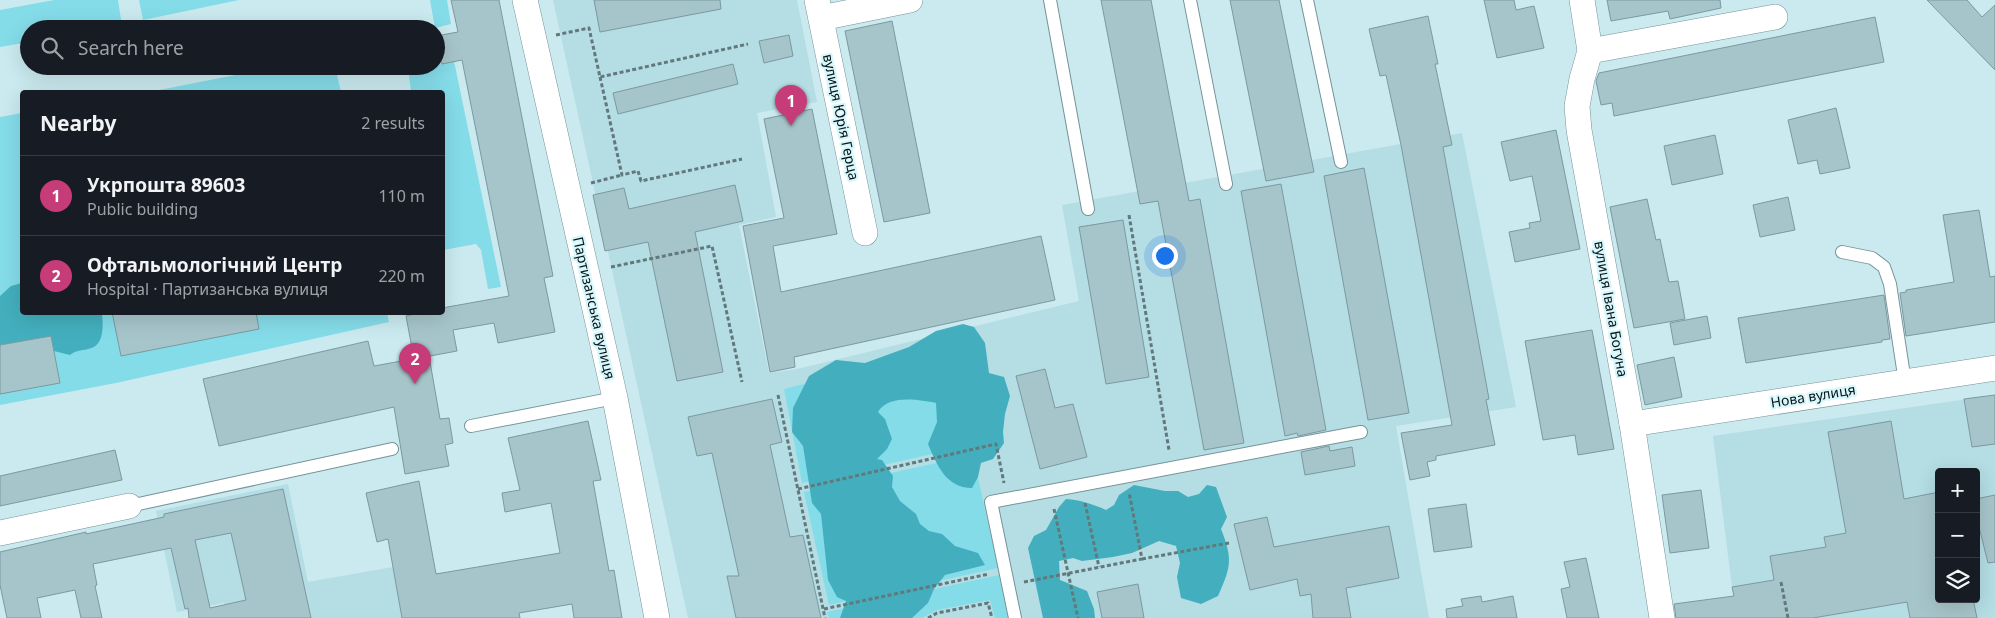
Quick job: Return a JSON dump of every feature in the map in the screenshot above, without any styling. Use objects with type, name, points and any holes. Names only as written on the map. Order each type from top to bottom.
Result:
[{"type":"street","name":"Партизанська вулиця","points":[[524,0],[615,398],[657,618]]},
{"type":"street","points":[[819,9],[910,0]]},
{"type":"street","name":"вулиця Івана Богуна","points":[[1582,0],[1590,50],[1577,106],[1579,130],[1632,424],[1662,618]]},
{"type":"street","name":"вулиця Юрія Герца","points":[[819,9],[866,233]]},
{"type":"street","points":[[1590,50],[1775,17]]},
{"type":"street","name":"Нова вулиця","points":[[1632,424],[1995,368]]},
{"type":"street","points":[[0,534],[129,506]]},
{"type":"lane","points":[[1050,0],[1088,209]]},
{"type":"lane","points":[[1190,0],[1226,184]]},
{"type":"lane","points":[[1308,0],[1341,162]]},
{"type":"lane","points":[[1842,252],[1872,258],[1884,267],[1890,284],[1905,382]]},
{"type":"lane","points":[[471,426],[615,398]]},
{"type":"lane","points":[[1015,618],[991,502],[1361,432]]},
{"type":"lane","points":[[129,506],[392,449]]},
{"type":"path","points":[[553,35],[589,28],[622,176]]},
{"type":"path","points":[[600,77],[748,44]]},
{"type":"path","points":[[585,185],[638,171],[641,181],[742,159]]},
{"type":"path","points":[[1129,215],[1172,468]]},
{"type":"path","points":[[603,269],[712,246],[742,382]]},
{"type":"path","points":[[778,395],[826,618]]},
{"type":"path","points":[[798,489],[996,444],[1007,499]]},
{"type":"path","points":[[1129,491],[1142,559]]},
{"type":"path","points":[[1084,500],[1099,567]]},
{"type":"path","points":[[1054,505],[1078,618]]},
{"type":"path","points":[[824,609],[1021,568],[1024,582],[1229,543]]},
{"type":"path","points":[[1781,582],[1788,618]]},
{"type":"path","points":[[928,618],[937,612],[988,603],[992,618]]},
{"type":"shaded area","points":[[54,0],[118,0],[121,20],[20,20],[20,44],[0,47],[0,10]]},
{"type":"shaded area","points":[[139,0],[239,0],[143,20]]},
{"type":"shaded area","points":[[430,0],[447,0],[451,24],[445,26],[445,20],[434,20]]},
{"type":"shaded area","points":[[553,0],[797,0],[817,102],[757,113],[776,217],[739,225],[769,373],[797,369],[1079,301],[1062,205],[1462,133],[1516,407],[1396,426],[1429,618],[688,618]]},
{"type":"shaded area","points":[[454,61],[501,287],[488,289],[481,250],[476,244],[445,250],[445,90],[411,90],[409,75],[445,75],[445,62]]},
{"type":"shaded area","points":[[235,75],[337,75],[341,90],[159,90]]},
{"type":"shaded area","points":[[20,113],[20,315],[387,315],[389,322],[116,383],[0,405],[0,117]]},
{"type":"shaded area","points":[[20,284],[20,315],[102,315],[102,335],[98,344],[88,349],[76,351],[70,355],[54,351],[51,336],[0,345],[0,296],[11,286]]},
{"type":"shaded area","points":[[963,324],[974,327],[985,343],[989,373],[1004,377],[1010,396],[1005,414],[1004,443],[993,459],[981,463],[978,477],[972,488],[955,484],[949,480],[939,467],[928,444],[937,422],[936,403],[897,400],[883,406],[878,412],[885,419],[892,439],[887,449],[877,459],[882,460],[893,476],[892,487],[900,501],[916,514],[920,524],[929,531],[942,534],[955,546],[978,553],[985,565],[945,575],[934,589],[928,603],[912,618],[840,618],[846,601],[837,597],[828,580],[821,514],[812,503],[803,446],[792,432],[793,408],[809,376],[836,360],[865,363],[909,347],[936,331]]},
{"type":"shaded area","points":[[977,341],[1000,439],[802,483],[784,389]]},
{"type":"shaded area","points":[[1995,395],[1995,618],[1766,618],[1732,587],[1713,436]]},
{"type":"shaded area","points":[[973,455],[998,568],[829,605],[804,492]]},
{"type":"shaded area","points":[[288,484],[308,582],[393,567],[402,618],[227,618],[224,603],[177,612],[156,511]]},
{"type":"shaded area","points":[[1134,485],[1165,491],[1178,491],[1188,497],[1199,494],[1207,485],[1216,487],[1227,517],[1221,529],[1229,556],[1226,578],[1218,596],[1201,604],[1181,598],[1177,577],[1180,563],[1176,546],[1159,541],[1132,553],[1113,557],[1082,561],[1073,558],[1059,561],[1060,580],[1087,591],[1094,609],[1095,618],[1043,618],[1028,548],[1034,536],[1046,530],[1059,507],[1066,499],[1076,500],[1106,510],[1114,505],[1119,495]]},
{"type":"shaded area","points":[[999,575],[1008,618],[995,618],[990,600],[937,610],[922,618],[829,618],[827,612]]},
{"type":"building","points":[[451,0],[499,0],[553,276],[544,278],[555,332],[498,343],[494,323],[453,330],[457,351],[414,359],[406,316],[445,315],[445,307],[509,296],[462,60],[445,63],[445,34],[458,32]]},
{"type":"building","points":[[594,0],[720,0],[721,9],[600,32]]},
{"type":"building","points":[[1101,0],[1151,0],[1189,201],[1200,199],[1244,443],[1204,450],[1158,201],[1140,204]]},
{"type":"building","points":[[1230,0],[1279,0],[1314,172],[1266,181]]},
{"type":"building","points":[[1484,0],[1514,0],[1516,10],[1534,6],[1544,48],[1497,58]]},
{"type":"building","points":[[1607,0],[1720,0],[1721,8],[1670,19],[1668,11],[1611,21]]},
{"type":"building","points":[[1927,0],[1967,0],[1982,17],[1995,5],[1995,70]]},
{"type":"building","points":[[1428,16],[1438,64],[1435,64],[1452,145],[1443,147],[1489,399],[1486,400],[1495,445],[1436,456],[1436,460],[1427,462],[1430,476],[1410,480],[1401,433],[1452,425],[1401,145],[1386,75],[1380,76],[1369,29]]},
{"type":"building","points":[[1875,17],[1884,62],[1614,116],[1612,103],[1601,105],[1596,81],[1599,73]]},
{"type":"building","points":[[892,21],[930,213],[884,222],[845,31]]},
{"type":"building","points":[[789,35],[793,56],[764,63],[759,41]]},
{"type":"building","points":[[733,64],[738,84],[618,114],[613,93]]},
{"type":"building","points":[[1836,108],[1850,168],[1820,174],[1817,160],[1798,164],[1788,120]]},
{"type":"building","points":[[812,109],[837,234],[773,246],[781,292],[1041,236],[1055,300],[794,357],[795,367],[770,372],[743,226],[784,218],[764,119]]},
{"type":"building","points":[[1556,130],[1580,249],[1515,262],[1509,232],[1530,228],[1529,223],[1541,221],[1532,176],[1510,181],[1501,142]]},
{"type":"building","points":[[1715,135],[1723,174],[1672,185],[1664,146]]},
{"type":"building","points":[[1364,168],[1409,413],[1368,420],[1324,176]]},
{"type":"building","points":[[1281,184],[1326,430],[1298,436],[1297,433],[1285,436],[1241,191]]},
{"type":"building","points":[[735,185],[743,221],[695,232],[723,372],[677,381],[648,242],[605,251],[593,195],[624,188],[629,209]]},
{"type":"building","points":[[1788,197],[1795,230],[1760,237],[1753,205]]},
{"type":"building","points":[[1647,199],[1656,240],[1660,239],[1669,282],[1678,281],[1685,319],[1634,328],[1610,207]]},
{"type":"building","points":[[1979,210],[1990,277],[1995,276],[1995,322],[1906,336],[1900,293],[1906,292],[1906,290],[1954,282],[1943,215]]},
{"type":"building","points":[[1123,220],[1149,377],[1106,384],[1079,227]]},
{"type":"building","points":[[1884,295],[1890,339],[1882,340],[1882,342],[1746,363],[1738,318]]},
{"type":"building","points":[[113,315],[257,315],[259,329],[121,356]]},
{"type":"building","points":[[1707,316],[1711,338],[1674,345],[1670,323]]},
{"type":"building","points":[[1592,330],[1614,449],[1578,455],[1575,435],[1543,440],[1525,341]]},
{"type":"building","points":[[51,336],[60,383],[0,394],[0,345]]},
{"type":"building","points":[[368,341],[374,366],[429,356],[440,419],[449,418],[453,443],[445,445],[449,466],[405,474],[394,407],[219,446],[203,379]]},
{"type":"building","points":[[1674,357],[1682,397],[1645,405],[1637,365]]},
{"type":"building","points":[[1045,369],[1055,408],[1073,404],[1087,457],[1040,469],[1016,376]]},
{"type":"building","points":[[1995,395],[1995,444],[1972,447],[1964,399]]},
{"type":"building","points":[[772,399],[782,442],[770,445],[790,537],[803,535],[821,618],[736,618],[727,576],[739,576],[712,453],[697,456],[688,417]]},
{"type":"building","points":[[588,421],[601,480],[593,481],[609,571],[614,570],[622,618],[574,618],[572,604],[519,613],[520,618],[402,618],[388,539],[377,542],[366,493],[419,481],[436,574],[560,553],[551,503],[505,512],[502,493],[520,490],[508,438]]},
{"type":"building","points":[[1891,421],[1904,499],[1935,493],[1935,603],[1974,603],[1977,618],[1910,618],[1907,602],[1813,618],[1676,618],[1674,604],[1734,596],[1732,587],[1774,580],[1770,556],[1826,547],[1824,537],[1846,533],[1828,432]]},
{"type":"building","points":[[1329,446],[1330,451],[1352,447],[1355,466],[1305,475],[1301,452]]},
{"type":"building","points":[[115,450],[122,480],[0,506],[0,476]]},
{"type":"building","points":[[283,489],[311,618],[189,618],[188,608],[185,609],[171,548],[93,564],[97,585],[95,586],[102,618],[81,618],[75,590],[37,598],[41,618],[7,618],[0,585],[0,552],[86,532],[86,534],[164,517],[164,514]],"holes":[[[231,533],[246,600],[210,608],[195,540]]]},
{"type":"building","points":[[1701,490],[1709,548],[1670,553],[1662,495]]},
{"type":"building","points":[[1995,495],[1995,562],[1988,563],[1980,531],[1980,498]]},
{"type":"building","points":[[1466,504],[1472,547],[1434,552],[1428,509]]},
{"type":"building","points":[[1267,517],[1274,547],[1389,526],[1399,578],[1346,588],[1351,618],[1313,618],[1311,594],[1300,596],[1297,579],[1250,590],[1234,524]]},
{"type":"building","points":[[1586,558],[1599,618],[1567,618],[1561,589],[1570,587],[1564,562]]},
{"type":"building","points":[[1138,584],[1144,618],[1102,618],[1097,592]]},
{"type":"building","points":[[1481,596],[1482,602],[1513,596],[1517,618],[1447,618],[1446,609],[1463,606],[1461,599]]},
{"type":"place","name":"Укрпошта 89603","points":[[791,126]]},
{"type":"place","name":"Офтальмологічний Центр","points":[[415,384]]}]
